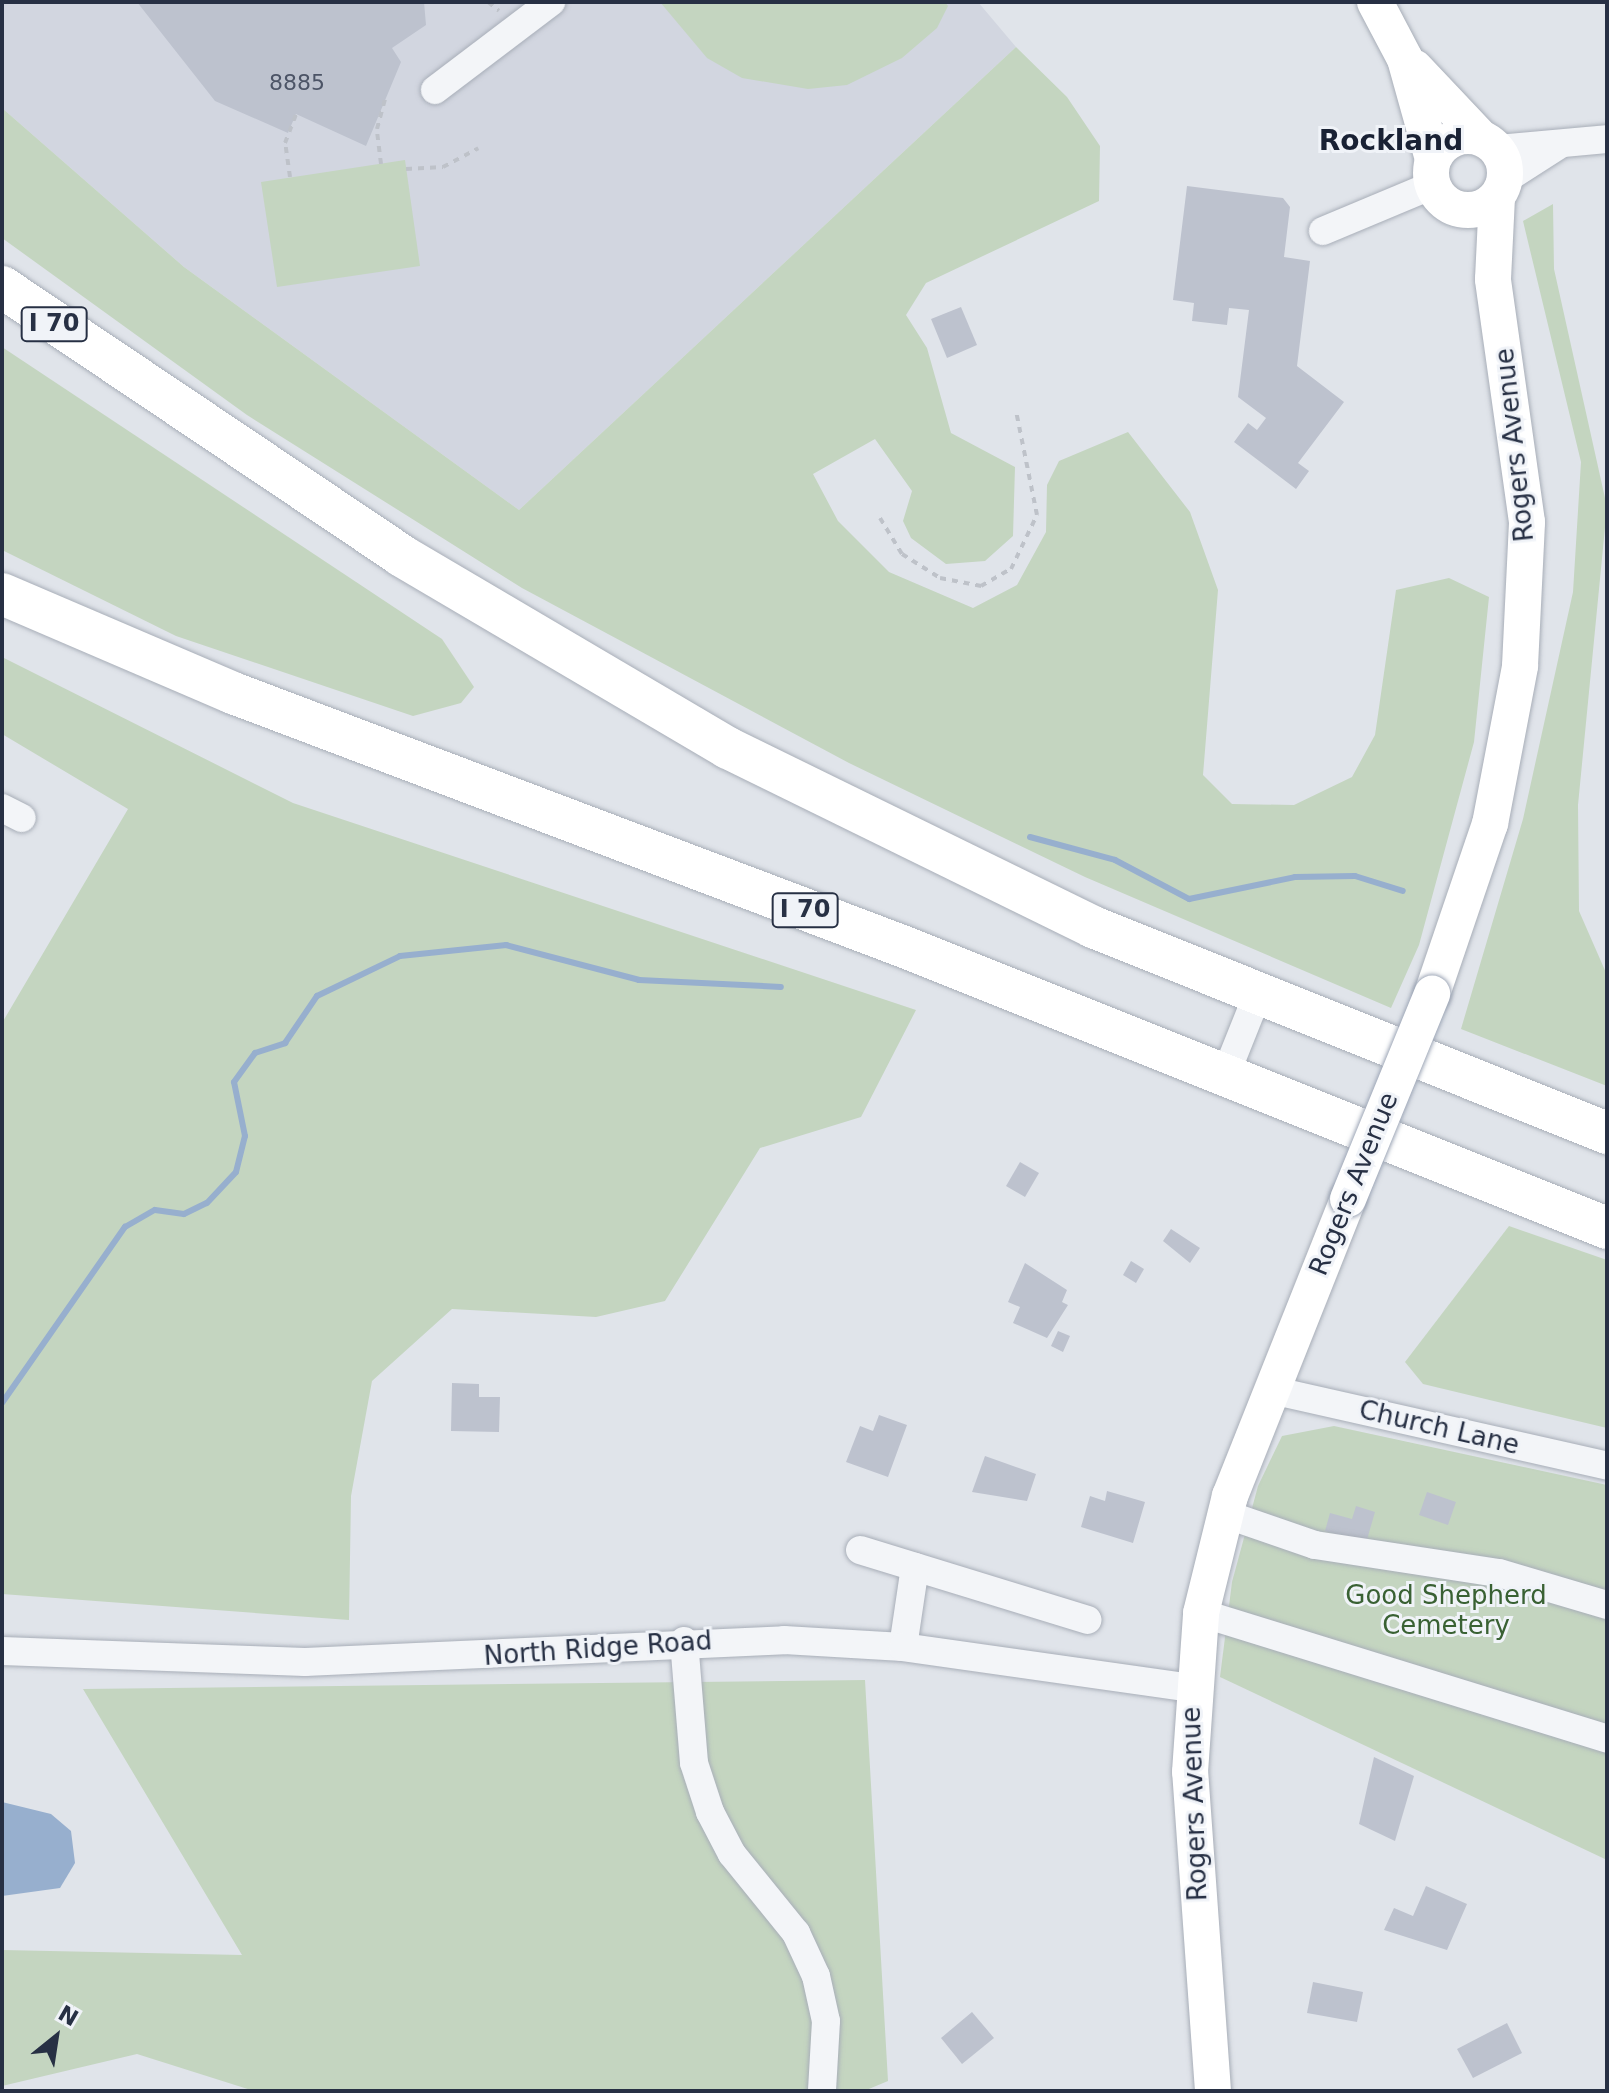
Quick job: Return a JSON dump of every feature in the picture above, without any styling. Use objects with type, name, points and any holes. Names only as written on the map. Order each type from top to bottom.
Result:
[{"type":"highway","name":"I 70","points":[[2,287],[106,360],[402,556],[728,748],[934,855],[1257,996],[1607,1133]]},
{"type":"highway","points":[[2,298],[106,360]]},
{"type":"highway","name":"I 70","points":[[2,594],[233,693],[1225,1076],[1607,1228]]},
{"type":"main road","name":"Rogers Avenue","points":[[1375,2],[1405,59],[1439,184],[1493,279]]},
{"type":"main road","name":"Rogers Avenue","points":[[1213,2091],[1191,1688],[1201,1613],[1225,1514],[1271,1390],[1432,994],[1490,824],[1520,666],[1527,522],[1493,279],[1495,165],[1405,59]]},
{"type":"main road","points":[[1452,138],[1495,165],[1481,208],[1439,184],[1452,138]]},
{"type":"street","points":[[435,90],[551,2]]},
{"type":"street","points":[[1495,165],[1566,141],[1607,139]]},
{"type":"street","points":[[1323,231],[1439,184]]},
{"type":"street","points":[[1225,1076],[1257,996]]},
{"type":"street","name":"Church Lane","points":[[1271,1390],[1607,1466]]},
{"type":"street","points":[[1225,1514],[1315,1545],[1499,1573],[1607,1605]]},
{"type":"street","points":[[860,1550],[1087,1620]]},
{"type":"street","points":[[903,1647],[915,1567]]},
{"type":"street","points":[[1201,1613],[1607,1739]]},
{"type":"street","points":[[684,1641],[694,1763],[710,1812],[732,1854],[796,1933],[816,1976],[826,2021],[822,2091]]},
{"type":"street","name":"North Ridge Road","points":[[2,1651],[305,1662],[684,1641],[903,1647],[1191,1688]]},
{"type":"path","points":[[381,164],[377,129],[385,99]]},
{"type":"path","points":[[290,177],[285,143],[296,114]]},
{"type":"path","points":[[406,169],[443,167],[478,148]]},
{"type":"path","points":[[880,518],[902,554],[940,578],[981,586],[1011,569],[1037,515],[1016,411]]},
{"type":"shaded area","points":[[2,2],[978,2],[1016,47],[519,510],[184,267],[2,108]]},
{"type":"green space","points":[[660,2],[945,2],[948,6],[937,28],[902,58],[847,85],[808,89],[742,78],[707,58]]},
{"type":"green space","points":[[1016,47],[1067,97],[1100,146],[1099,201],[926,283],[906,315],[927,348],[951,433],[1015,467],[1013,536],[985,561],[946,564],[911,538],[903,521],[912,491],[875,439],[813,474],[838,521],[889,572],[973,608],[1017,585],[1046,532],[1047,485],[1059,461],[1128,432],[1190,512],[1218,590],[1203,775],[1232,804],[1294,805],[1352,777],[1375,735],[1396,590],[1449,578],[1489,597],[1474,742],[1419,945],[1391,1008],[1085,877],[849,763],[522,588],[247,415],[2,238],[2,108],[184,267],[519,510]]},
{"type":"green space","points":[[405,160],[420,266],[277,287],[261,182]]},
{"type":"green space","points":[[1553,204],[1554,269],[1607,507],[1578,805],[1579,911],[1607,975],[1607,1086],[1461,1029],[1523,819],[1573,592],[1581,462],[1523,221]]},
{"type":"green space","points":[[2,347],[442,639],[474,687],[461,703],[413,716],[176,636],[2,550]]},
{"type":"green space","points":[[2,657],[293,803],[916,1010],[861,1117],[760,1148],[665,1301],[596,1317],[452,1309],[372,1381],[351,1496],[349,1620],[2,1594],[2,1023],[128,809],[2,734]]},
{"type":"green space","points":[[1509,1226],[1607,1260],[1607,1428],[1423,1384],[1405,1362]]},
{"type":"green space","name":"Good Shepherd Cemetery","points":[[1334,1426],[1607,1485],[1607,1860],[1220,1677],[1232,1582],[1258,1486],[1282,1436]]},
{"type":"green space","points":[[865,1680],[888,2081],[864,2091],[254,2091],[137,2054],[2,2086],[2,1950],[242,1955],[83,1689]]},
{"type":"water","points":[[2,1802],[51,1814],[71,1831],[75,1863],[60,1888],[2,1896]]},
{"type":"building","points":[[137,2],[424,2],[426,25],[392,48],[401,62],[366,146],[296,114],[288,133],[215,101]]},
{"type":"building","points":[[1187,186],[1283,198],[1290,207],[1284,257],[1310,261],[1297,366],[1344,402],[1298,463],[1309,471],[1296,489],[1234,442],[1248,423],[1257,430],[1266,418],[1238,397],[1249,310],[1229,308],[1227,325],[1192,321],[1194,303],[1173,300]]},
{"type":"building","points":[[961,307],[977,345],[947,358],[931,319]]},
{"type":"building","points":[[1020,1162],[1039,1173],[1025,1197],[1006,1186]]},
{"type":"building","points":[[1171,1229],[1200,1248],[1190,1263],[1163,1241]]},
{"type":"building","points":[[1131,1261],[1144,1269],[1136,1283],[1123,1275]]},
{"type":"building","points":[[1025,1263],[1067,1290],[1062,1302],[1068,1305],[1047,1338],[1013,1323],[1020,1307],[1008,1302]]},
{"type":"building","points":[[1058,1331],[1070,1336],[1063,1352],[1051,1346]]},
{"type":"building","points":[[452,1383],[479,1384],[479,1397],[500,1397],[499,1432],[451,1431]]},
{"type":"building","points":[[879,1415],[907,1425],[888,1477],[846,1462],[860,1426],[873,1431]]},
{"type":"building","points":[[985,1456],[1036,1474],[1027,1501],[972,1492]]},
{"type":"building","points":[[1107,1491],[1145,1502],[1133,1543],[1081,1527],[1090,1496],[1105,1501]]},
{"type":"building","points":[[1427,1492],[1456,1502],[1448,1525],[1419,1515]]},
{"type":"building","points":[[1356,1506],[1375,1512],[1366,1543],[1325,1531],[1330,1513],[1352,1519]]},
{"type":"building","points":[[1374,1757],[1414,1776],[1395,1841],[1359,1824]]},
{"type":"building","points":[[1426,1886],[1467,1904],[1447,1950],[1384,1930],[1394,1908],[1413,1916]]},
{"type":"building","points":[[1313,1982],[1363,1992],[1357,2022],[1307,2013]]},
{"type":"building","points":[[972,2012],[994,2038],[962,2064],[941,2038]]},
{"type":"building","points":[[1507,2023],[1522,2053],[1473,2078],[1457,2049]]},
{"type":"waterway","points":[[1030,837],[1115,860],[1189,899],[1295,877],[1355,876],[1403,891]]},
{"type":"waterway","points":[[2,1403],[125,1227],[155,1210],[184,1214],[207,1203],[236,1172],[245,1136],[234,1082],[255,1053],[285,1043],[317,996],[400,956],[506,945],[639,980],[781,987]]},
{"type":"district","name":"Rockland","points":[[1391,141]]}]
